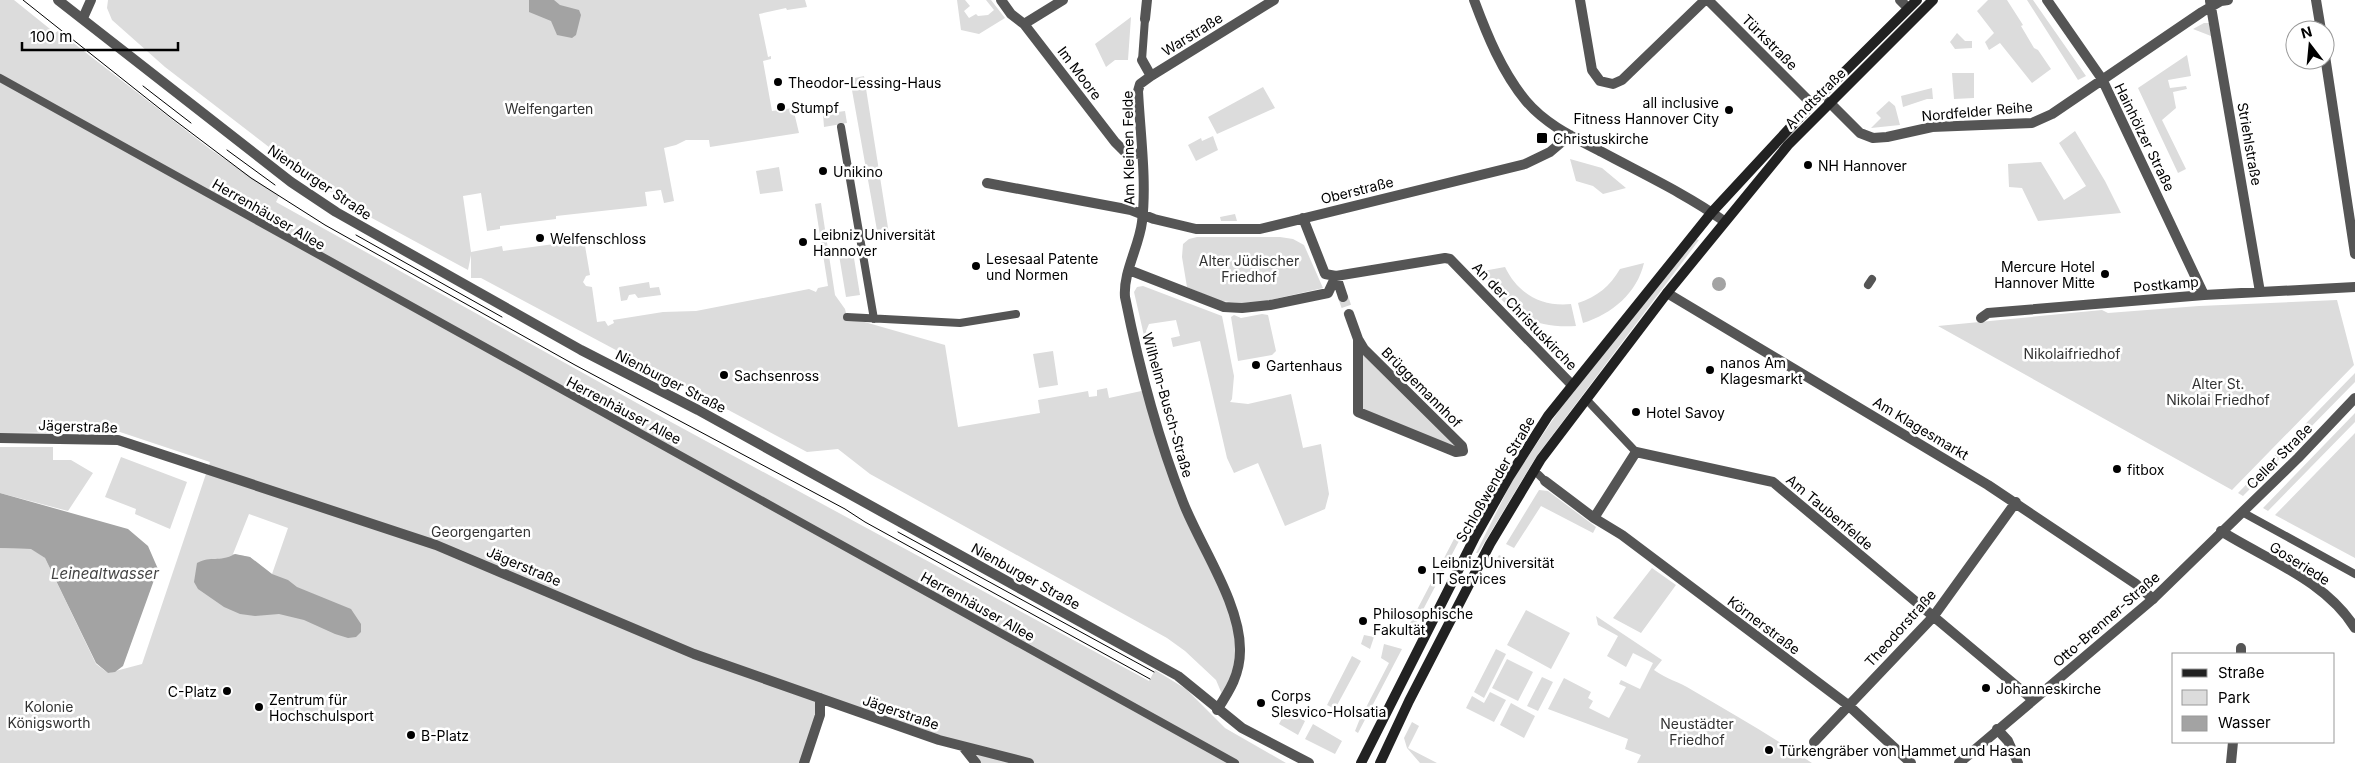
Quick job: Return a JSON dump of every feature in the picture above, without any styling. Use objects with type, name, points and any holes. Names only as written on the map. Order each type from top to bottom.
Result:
[{"type":"main road","name":"Arndtstraße","points":[[1712,212],[1812,104],[1917,0]]},
{"type":"main road","name":"Arndtstraße","points":[[1724,221],[1788,145],[1933,0]]},
{"type":"main road","name":"Schloßwender Straße","points":[[1361,763],[1476,537],[1509,477],[1548,416],[1712,212]]},
{"type":"main road","name":"Schloßwender Straße","points":[[1380,763],[1409,701],[1490,544],[1532,470],[1724,221]]},
{"type":"street","name":"Nienburger Straße","points":[[58,0],[268,164],[336,212],[581,350],[706,414],[1178,676],[1242,728],[1309,763]]},
{"type":"street","points":[[82,18],[91,0]]},
{"type":"street","name":"Im Moore","points":[[1001,0],[1011,14],[1024,24],[1115,142],[1126,153],[1141,154]]},
{"type":"street","points":[[1024,24],[1064,0]]},
{"type":"street","points":[[1147,0],[1142,60],[1150,76]]},
{"type":"street","name":"Warstraße","points":[[1150,76],[1274,0]]},
{"type":"street","points":[[1474,0],[1494,50],[1516,88],[1540,115],[1570,135],[1712,212],[1724,221]]},
{"type":"street","points":[[1580,0],[1592,70],[1595,77],[1606,84],[1613,84],[1622,80],[1704,0]]},
{"type":"street","name":"Türkstraße","points":[[1708,0],[1812,104]]},
{"type":"street","points":[[1900,0],[1908,8]]},
{"type":"street","name":"Hainhölzer Straße","points":[[2047,0],[2102,79],[2204,295]]},
{"type":"street","name":"Nordfelder Reihe","points":[[1829,102],[1860,133],[1873,138],[1887,138],[1932,127],[2032,123],[2052,114],[2211,3],[2228,0]]},
{"type":"street","points":[[2316,0],[2319,20]]},
{"type":"street","name":"Striehlstraße","points":[[2211,3],[2260,292]]},
{"type":"street","points":[[2327,70],[2355,254]]},
{"type":"street","name":"Am Kleinen Felde","points":[[1142,213],[1138,91],[1140,84],[1150,76]]},
{"type":"street","name":"Herrenhäuser Allee","points":[[0,78],[1235,763]]},
{"type":"street","points":[[841,127],[874,319]]},
{"type":"street","name":"Oberstraße","points":[[987,183],[1142,213],[1154,219],[1196,229],[1260,229],[1525,164],[1550,152],[1570,135]]},
{"type":"street","name":"Wilhelm-Busch-Straße","points":[[1142,213],[1142,223],[1125,286],[1125,297],[1152,412],[1184,506],[1230,605],[1239,636],[1239,670],[1235,683],[1218,710]]},
{"type":"street","points":[[1303,218],[1325,274],[1336,276]]},
{"type":"street","name":"An der Christuskirche","points":[[1336,276],[1445,258],[1450,259],[1572,385]]},
{"type":"street","points":[[1129,270],[1224,307],[1242,308],[1270,305],[1328,292],[1336,276]]},
{"type":"street","points":[[1336,276],[1343,297]]},
{"type":"street","name":"Postkamp","points":[[1981,318],[1988,314],[2012,311],[2204,295],[2355,287]]},
{"type":"street","name":"Am Klagesmarkt","points":[[1667,293],[2016,502],[2136,584],[2153,599]]},
{"type":"street","points":[[847,317],[960,323],[1016,314]]},
{"type":"street","name":"Brüggemannhof","points":[[1349,314],[1358,339],[1364,349],[1462,446],[1463,450],[1456,452],[1358,412],[1358,339]]},
{"type":"street","name":"Celler Straße","points":[[2221,531],[2298,458],[2355,398]]},
{"type":"street","points":[[1586,399],[1636,452],[1594,518]]},
{"type":"street","name":"Jägerstraße","points":[[0,438],[118,440],[170,456],[436,545],[694,654],[964,748],[1029,763]]},
{"type":"street","name":"Am Taubenfelde","points":[[1636,452],[1774,482],[2032,699]]},
{"type":"street","name":"Körnerstraße","points":[[1542,478],[1594,518],[1622,535],[1848,705],[1911,763]]},
{"type":"street","name":"Theodorstraße","points":[[1814,742],[1933,617],[2016,502]]},
{"type":"street","name":"Goseriede","points":[[2242,512],[2355,574]]},
{"type":"street","name":"Goseriede","points":[[2221,531],[2313,585],[2340,610],[2355,628]]},
{"type":"street","name":"Otto-Brenner-Straße","points":[[1960,763],[2032,699],[2153,599],[2221,531]]},
{"type":"street","points":[[804,763],[820,715],[820,698]]},
{"type":"street","points":[[1997,729],[2008,741],[2018,763]]},
{"type":"street","points":[[2231,763],[2233,743]]},
{"type":"street","points":[[964,748],[976,763]]},
{"type":"street","name":"Nienburger Straße","points":[[1291,755],[1301,763]]},
{"type":"green space","name":"Georgengarten","points":[[0,0],[14,0],[55,33],[58,31],[210,149],[279,196],[276,202],[671,422],[1149,681],[1155,670],[1186,689],[1225,728],[1286,763],[976,763],[964,748],[820,698],[803,763],[0,763],[0,548],[32,549],[45,558],[96,664],[108,673],[142,664],[210,462],[120,432],[0,433]],"holes":[[[249,514],[288,528],[272,574],[250,557],[233,554]]]},
{"type":"green space","name":"Welfengarten","points":[[108,0],[805,0],[807,7],[787,10],[786,8],[759,14],[768,57],[771,56],[771,59],[763,61],[772,111],[793,108],[799,133],[710,147],[709,140],[686,140],[664,148],[674,201],[664,203],[661,190],[645,192],[647,206],[556,216],[556,219],[500,226],[500,229],[487,231],[481,193],[463,196],[471,252],[502,246],[503,251],[584,240],[590,275],[586,276],[583,282],[586,286],[592,287],[597,322],[605,321],[608,326],[614,323],[613,320],[663,312],[696,311],[809,289],[816,292],[818,288],[828,286],[815,204],[821,203],[835,295],[845,309],[847,317],[945,345],[958,427],[1040,413],[1038,400],[1088,391],[1089,397],[1097,396],[1097,390],[1107,388],[1109,398],[1146,390],[1163,449],[1227,597],[1240,650],[1224,699],[1216,680],[1185,651],[1167,638],[870,474],[838,449],[807,452],[481,278],[471,278],[471,255],[468,270],[357,210],[300,171],[165,67],[112,20],[107,8]]},
{"type":"green space","points":[[957,0],[965,0],[970,6],[964,11],[969,18],[976,14],[978,16],[988,15],[994,10],[986,0],[991,0],[1005,18],[979,34],[961,30]]},
{"type":"green space","points":[[1988,0],[2007,0],[2023,25],[2021,26],[2034,48],[2038,50],[2051,69],[2032,83],[2000,43],[1989,50],[1985,42],[1994,33],[1977,11]]},
{"type":"green space","points":[[2027,0],[2033,0],[2086,76],[2078,80]]},
{"type":"green space","points":[[1131,17],[1128,60],[1115,60],[1106,67],[1095,44]]},
{"type":"green space","points":[[2204,23],[2209,23],[2211,36],[2193,29]]},
{"type":"green space","points":[[1957,33],[1965,41],[1972,41],[1972,48],[1955,49],[1950,42]]},
{"type":"green space","points":[[2187,55],[2191,76],[2168,80],[2170,88],[2186,86],[2187,89],[2173,92],[2176,108],[2162,120],[2186,169],[2178,173],[2138,88]]},
{"type":"green space","points":[[1952,73],[1974,73],[1974,98],[1954,99]]},
{"type":"green space","points":[[864,76],[889,234],[878,236],[850,79]]},
{"type":"green space","points":[[1263,87],[1275,108],[1217,134],[1208,117]]},
{"type":"green space","points":[[1932,88],[1933,99],[1927,99],[1903,107],[1901,96]]},
{"type":"green space","points":[[1889,101],[1895,106],[1900,125],[1871,128],[1881,118],[1876,113]]},
{"type":"green space","points":[[845,111],[847,123],[824,127],[823,114]]},
{"type":"green space","points":[[2075,131],[2105,181],[2121,213],[2038,221],[2022,188],[2009,187],[2008,164],[2041,162],[2064,200],[2086,186],[2059,143]]},
{"type":"green space","points":[[1213,136],[1218,150],[1196,161],[1188,145],[1201,138],[1202,141]]},
{"type":"green space","points":[[1570,159],[1602,168],[1626,188],[1603,194],[1593,186],[1576,181]]},
{"type":"green space","points":[[779,167],[783,191],[760,194],[756,171]]},
{"type":"green space","points":[[1235,214],[1237,221],[1221,221],[1220,217]]},
{"type":"green space","name":"Alter Jüdischer Friedhof","points":[[1197,237],[1280,237],[1293,239],[1304,245],[1323,288],[1261,302],[1220,301],[1187,287],[1182,257],[1183,244],[1189,239]]},
{"type":"green space","points":[[1696,239],[1699,240],[1536,457],[1478,553],[1476,553],[1513,479],[1560,409]]},
{"type":"green space","points":[[853,252],[860,295],[846,297],[839,255]]},
{"type":"green space","points":[[1644,263],[1636,284],[1622,301],[1604,314],[1583,323],[1578,303],[1591,298],[1602,290],[1612,281],[1620,269]]},
{"type":"green space","points":[[1505,267],[1517,285],[1532,297],[1550,303],[1571,304],[1576,326],[1545,324],[1520,315],[1509,307],[1499,297],[1483,271]]},
{"type":"green space","points":[[649,282],[650,288],[659,287],[661,295],[638,298],[635,294],[629,295],[627,300],[621,301],[619,287]]},
{"type":"green space","points":[[1143,286],[1222,316],[1234,376],[1232,399],[1230,402],[1248,404],[1291,394],[1303,448],[1321,444],[1329,494],[1325,509],[1285,526],[1258,463],[1234,473],[1227,458],[1200,341],[1173,347],[1171,338],[1180,336],[1176,320],[1149,324],[1146,331],[1153,352],[1148,353],[1134,292],[1137,287]]},
{"type":"green space","name":"Alter St. Nikolai Friedhof","points":[[2337,300],[2354,365],[2232,490],[1938,326],[2102,310],[2108,313],[2199,306]]},
{"type":"green space","points":[[1262,314],[1268,315],[1276,351],[1272,355],[1238,361],[1231,317],[1234,315],[1241,318]]},
{"type":"green space","points":[[1358,339],[1463,451],[1358,412]]},
{"type":"green space","points":[[1053,351],[1058,385],[1039,388],[1033,354]]},
{"type":"green space","points":[[2355,373],[2355,382],[2243,496],[2238,493]]},
{"type":"green space","points":[[2355,413],[2355,422],[2268,511],[2263,508]]},
{"type":"green space","points":[[2355,433],[2355,558],[2275,515]]},
{"type":"green space","points":[[0,447],[53,447],[53,460],[71,460],[93,473],[68,511],[0,493]]},
{"type":"green space","points":[[121,457],[187,482],[170,529],[135,514],[136,509],[105,497]]},
{"type":"green space","points":[[1539,490],[1548,491],[1596,527],[1593,533],[1541,506],[1514,548],[1506,544]]},
{"type":"green space","points":[[1454,539],[1459,541],[1414,627],[1409,625]]},
{"type":"green space","points":[[1499,555],[1507,559],[1500,570],[1493,566]]},
{"type":"green space","points":[[1652,568],[1676,585],[1641,633],[1613,618]]},
{"type":"green space","points":[[1526,610],[1570,633],[1551,669],[1507,645]]},
{"type":"green space","name":"Neustädter Friedhof","points":[[1596,616],[1662,660],[1654,670],[1723,708],[1812,763],[1637,763],[1641,755],[1625,749],[1628,739],[1548,709],[1564,678],[1591,692],[1588,698],[1593,701],[1589,708],[1609,718],[1626,687],[1619,684],[1621,680],[1640,689],[1653,663],[1633,653],[1626,667],[1607,656],[1618,636],[1598,625]]},
{"type":"green space","points":[[1364,635],[1374,637],[1370,649],[1361,644]]},
{"type":"green space","points":[[1384,644],[1402,649],[1358,733],[1355,731],[1359,721],[1389,663],[1381,658]]},
{"type":"green space","points":[[1496,649],[1506,654],[1484,698],[1474,692]]},
{"type":"green space","points":[[1352,656],[1361,661],[1335,709],[1327,705]]},
{"type":"green space","points":[[1507,659],[1533,672],[1518,701],[1492,688]]},
{"type":"green space","points":[[1542,677],[1553,682],[1538,711],[1527,706]]},
{"type":"green space","points":[[1490,692],[1506,700],[1494,722],[1466,708],[1472,696],[1484,703]]},
{"type":"green space","points":[[1511,703],[1535,716],[1524,738],[1500,725]]},
{"type":"green space","points":[[1286,711],[1305,721],[1298,735],[1279,724]]},
{"type":"green space","points":[[1412,722],[1419,726],[1408,748],[1437,763],[1420,763],[1407,748],[1404,738]]},
{"type":"green space","points":[[1313,724],[1342,741],[1335,754],[1305,739]]},
{"type":"water","points":[[529,0],[554,0],[560,5],[579,10],[581,15],[576,35],[572,38],[557,35],[551,21],[529,12]]},
{"type":"water","points":[[1716,277],[1722,277],[1726,284],[1722,291],[1716,291],[1712,287],[1712,281]]},
{"type":"water","name":"Leinealtwasser","points":[[0,493],[128,529],[148,546],[158,569],[123,666],[115,672],[108,673],[96,663],[45,558],[31,549],[0,548]]},
{"type":"water","points":[[235,554],[250,557],[272,574],[288,580],[297,587],[351,609],[361,624],[361,632],[356,637],[348,638],[304,620],[279,614],[255,616],[240,614],[224,607],[198,589],[194,582],[197,563],[207,559],[224,558]]},
{"type":"tunnel","points":[[1343,297],[1349,314]]},
{"type":"tram line","points":[[23,0],[169,116],[251,178],[325,225],[575,365],[845,509],[865,522],[1150,679]]},
{"type":"tram line","points":[[143,86],[191,123]]},
{"type":"tram line","points":[[227,150],[275,185]]},
{"type":"tram line","points":[[356,235],[502,317]]},
{"type":"tram line","points":[[898,532],[1154,672]]},
{"type":"place","name":"Theodor-Lessing-Haus","points":[[778,82]]},
{"type":"place","name":"Stumpf","points":[[781,107]]},
{"type":"place","name":"all inclusive Fitness Hannover City","points":[[1729,110]]},
{"type":"place","name":"Christuskirche","points":[[1542,138]]},
{"type":"place","name":"NH Hannover","points":[[1808,165]]},
{"type":"place","name":"Unikino","points":[[823,171]]},
{"type":"place","name":"Welfenschloss","points":[[540,238]]},
{"type":"place","name":"Leibniz Universität Hannover","points":[[803,242]]},
{"type":"place","name":"Lesesaal Patente und Normen","points":[[976,266]]},
{"type":"place","name":"Mercure Hotel Hannover Mitte","points":[[2105,274]]},
{"type":"place","name":"Gartenhaus","points":[[1256,365]]},
{"type":"place","name":"nanos Am Klagesmarkt","points":[[1710,370]]},
{"type":"place","name":"Sachsenross","points":[[724,375]]},
{"type":"place","name":"Hotel Savoy","points":[[1636,412]]},
{"type":"place","name":"fitbox","points":[[2117,469]]},
{"type":"place","name":"Leibniz Universität IT Services","points":[[1422,570]]},
{"type":"place","name":"Philosophische Fakultät","points":[[1363,621]]},
{"type":"place","name":"Johanneskirche","points":[[1986,688]]},
{"type":"place","name":"C-Platz","points":[[227,691]]},
{"type":"place","name":"Corps Slesvico-Holsatia","points":[[1261,703]]},
{"type":"place","name":"Zentrum für Hochschulsport","points":[[259,707]]},
{"type":"place","name":"B-Platz","points":[[411,735]]},
{"type":"place","name":"Türkengräber von Hammet und Hasan","points":[[1769,750]]},
{"type":"park label","name":"Nikolaifriedhof","points":[[2072,353]]},
{"type":"park label","name":"Kolonie Königsworth","points":[[49,714]]}]
